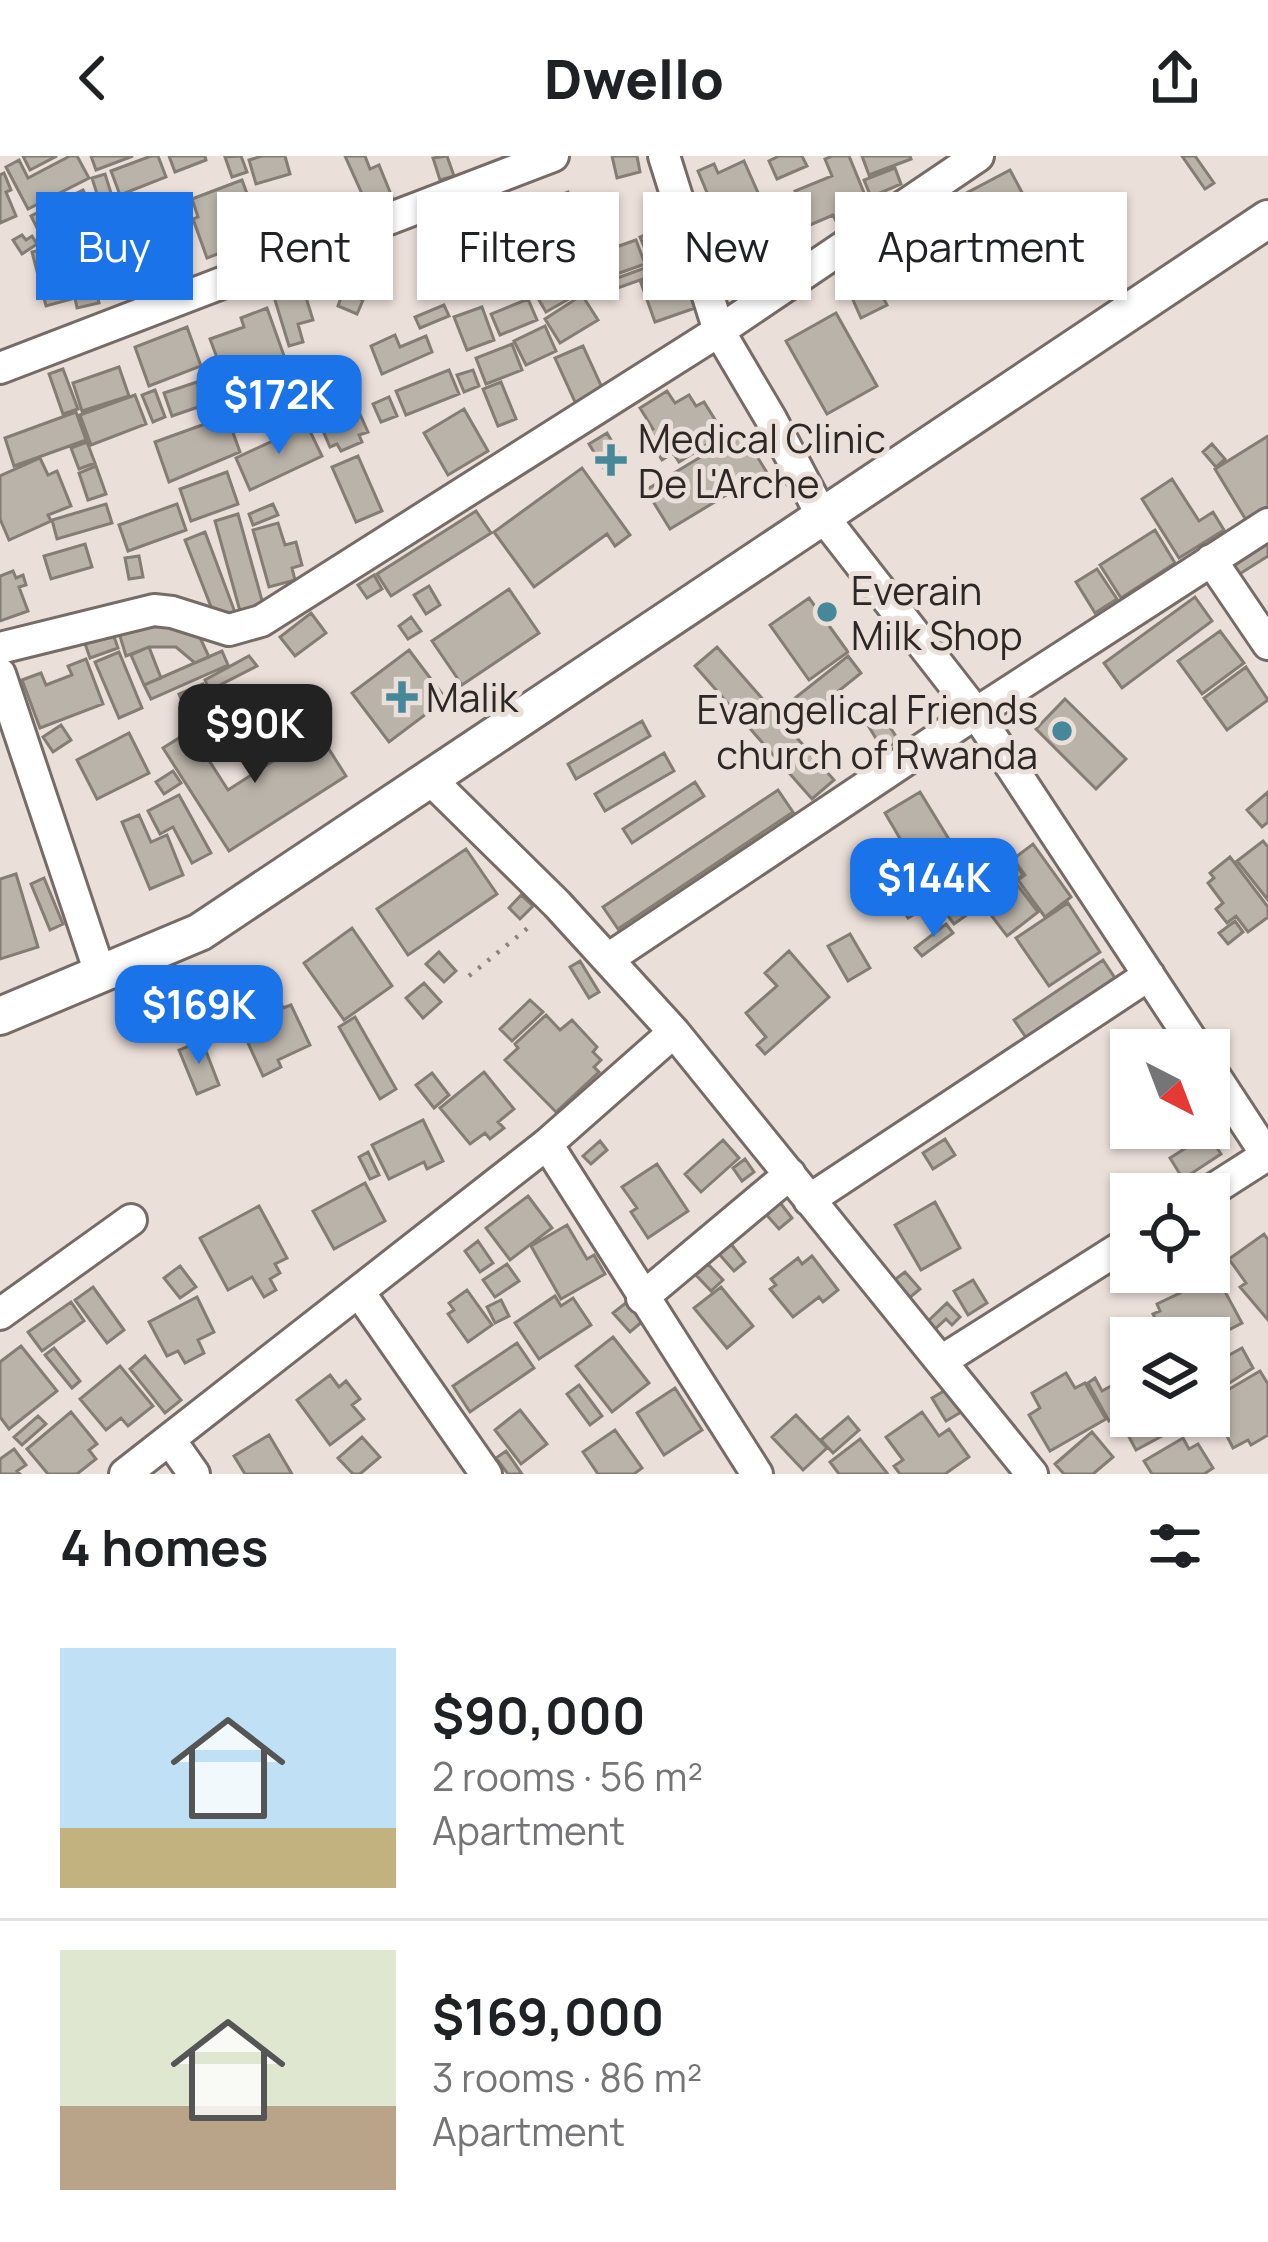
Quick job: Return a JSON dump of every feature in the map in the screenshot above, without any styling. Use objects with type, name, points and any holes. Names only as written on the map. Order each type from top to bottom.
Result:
[{"type":"street","points":[[0,368],[554,156]]},
{"type":"street","points":[[664,156],[719,331],[821,514],[976,712],[1184,1029]]},
{"type":"street","points":[[0,648],[154,610],[229,630],[261,621],[719,331],[979,156]]},
{"type":"street","points":[[0,1016],[200,932],[1268,219]]},
{"type":"street","points":[[608,959],[976,712],[1268,524]]},
{"type":"street","points":[[1211,560],[1268,644]]},
{"type":"street","points":[[0,674],[101,976]]},
{"type":"street","points":[[431,779],[557,904],[674,1032],[1032,1474]]},
{"type":"street","points":[[809,1199],[1149,975]]},
{"type":"street","points":[[125,1474],[547,1144],[674,1032]]},
{"type":"street","points":[[1230,1098],[1268,1156],[1230,1179]]},
{"type":"street","points":[[547,1144],[757,1474]]},
{"type":"street","points":[[643,1298],[790,1174]]},
{"type":"street","points":[[0,1314],[131,1220]]},
{"type":"street","points":[[943,1360],[1110,1254]]},
{"type":"street","points":[[358,1292],[486,1474]]},
{"type":"street","points":[[170,1440],[194,1474]]},
{"type":"path","points":[[470,976],[557,904]]},
{"type":"building","points":[[23,156],[57,156],[30,170]]},
{"type":"building","points":[[77,156],[89,178],[61,192],[36,192],[36,205],[28,209],[6,167],[19,160],[28,178]]},
{"type":"building","points":[[91,156],[133,156],[96,170]]},
{"type":"building","points":[[158,156],[166,177],[119,192],[111,171]]},
{"type":"building","points":[[169,156],[205,156],[206,160],[175,172]]},
{"type":"building","points":[[241,156],[247,172],[232,177],[225,157]]},
{"type":"building","points":[[285,156],[290,174],[256,184],[249,160]]},
{"type":"building","points":[[345,156],[365,156],[370,169],[379,165],[390,192],[361,192]]},
{"type":"building","points":[[447,156],[454,176],[440,180],[433,158]]},
{"type":"building","points":[[612,156],[637,156],[640,172],[617,178]]},
{"type":"building","points":[[802,156],[807,166],[777,179],[769,161]]},
{"type":"building","points":[[849,156],[864,192],[835,192],[835,219],[833,215],[811,225],[811,192],[795,191],[832,176],[825,159]]},
{"type":"building","points":[[862,156],[910,156],[911,159],[869,175]]},
{"type":"building","points":[[1182,156],[1195,156],[1214,183],[1205,189]]},
{"type":"building","points":[[744,161],[758,192],[707,192],[698,171],[714,164],[718,173]]},
{"type":"building","points":[[895,168],[901,184],[869,192],[864,180]]},
{"type":"building","points":[[1010,170],[1022,192],[969,192]]},
{"type":"building","points":[[4,173],[16,216],[0,223],[0,175]]},
{"type":"building","points":[[105,174],[111,192],[96,192],[92,178]]},
{"type":"building","points":[[242,180],[246,192],[217,192],[217,254],[207,258],[193,219],[198,217],[193,199]]},
{"type":"building","points":[[32,236],[36,245],[22,254],[13,240]]},
{"type":"building","points":[[636,240],[643,265],[619,273],[619,246]]},
{"type":"building","points":[[643,269],[643,279],[619,288],[619,277]]},
{"type":"building","points":[[75,300],[98,300],[99,303],[77,308]]},
{"type":"building","points":[[275,300],[307,300],[313,320],[298,324],[303,342],[289,346]]},
{"type":"building","points":[[340,300],[363,300],[357,314],[338,306]]},
{"type":"building","points":[[528,300],[537,320],[500,335],[491,314]]},
{"type":"building","points":[[539,300],[567,300],[546,312]]},
{"type":"building","points":[[574,300],[585,300],[598,320],[560,343],[545,319]]},
{"type":"building","points":[[647,300],[692,300],[695,308],[655,322]]},
{"type":"building","points":[[853,300],[884,300],[887,305],[861,318]]},
{"type":"building","points":[[444,305],[449,316],[420,328],[415,317]]},
{"type":"building","points":[[482,307],[494,340],[467,350],[454,317]]},
{"type":"building","points":[[267,308],[288,367],[236,386],[243,405],[225,411],[216,386],[226,382],[210,339],[244,327],[241,318]]},
{"type":"building","points":[[836,313],[877,386],[827,414],[786,341]]},
{"type":"building","points":[[545,326],[556,351],[526,365],[514,341]]},
{"type":"building","points":[[187,327],[201,366],[149,386],[135,347]]},
{"type":"building","points":[[395,335],[400,347],[426,336],[432,352],[382,374],[371,346]]},
{"type":"building","points":[[512,344],[522,370],[486,384],[476,358]]},
{"type":"building","points":[[583,346],[604,392],[576,404],[555,358]]},
{"type":"building","points":[[119,367],[129,396],[82,411],[73,383]]},
{"type":"building","points":[[63,369],[78,409],[63,414],[49,374]]},
{"type":"building","points":[[449,370],[459,394],[406,415],[396,391]]},
{"type":"building","points":[[473,370],[479,386],[464,392],[457,375]]},
{"type":"building","points":[[197,382],[204,405],[172,416],[164,393]]},
{"type":"building","points":[[501,382],[516,419],[498,426],[483,389]]},
{"type":"building","points":[[155,390],[165,417],[153,422],[142,395]]},
{"type":"building","points":[[667,391],[675,403],[689,395],[696,406],[704,402],[719,426],[708,433],[713,441],[679,462],[673,453],[662,460],[646,433],[653,429],[640,408]]},
{"type":"building","points":[[135,395],[146,424],[91,445],[80,415]]},
{"type":"building","points":[[389,397],[397,416],[381,422],[373,404]]},
{"type":"building","points":[[355,403],[368,432],[359,435],[362,442],[341,451],[337,444],[330,447],[318,419]]},
{"type":"building","points":[[464,409],[488,451],[448,475],[424,433]]},
{"type":"building","points":[[76,412],[86,440],[14,466],[5,438]]},
{"type":"building","points":[[227,416],[240,452],[169,482],[155,442]]},
{"type":"building","points":[[307,425],[322,456],[250,490],[236,458]]},
{"type":"building","points":[[742,432],[766,471],[670,529],[646,490]]},
{"type":"building","points":[[607,433],[624,462],[606,472],[589,444]]},
{"type":"building","points":[[1268,436],[1268,506],[1246,520],[1215,469]]},
{"type":"building","points":[[87,442],[95,463],[79,469],[71,448]]},
{"type":"building","points":[[1212,444],[1225,459],[1216,467],[1203,452]]},
{"type":"building","points":[[358,456],[382,511],[356,522],[332,467]]},
{"type":"building","points":[[40,458],[48,475],[57,471],[71,506],[9,540],[0,519],[0,476]]},
{"type":"building","points":[[96,466],[106,494],[88,500],[79,473]]},
{"type":"building","points":[[582,468],[630,535],[615,546],[607,534],[534,587],[494,532]]},
{"type":"building","points":[[227,472],[238,504],[191,521],[180,489]]},
{"type":"building","points":[[1172,479],[1199,521],[1213,512],[1224,530],[1179,558],[1142,499]]},
{"type":"building","points":[[106,504],[112,523],[57,539],[52,520]]},
{"type":"building","points":[[177,504],[186,530],[128,551],[119,525]]},
{"type":"building","points":[[273,504],[278,515],[253,525],[249,514]]},
{"type":"building","points":[[476,511],[491,533],[391,596],[377,574]]},
{"type":"building","points":[[238,514],[263,604],[240,611],[215,521]]},
{"type":"building","points":[[278,523],[285,545],[296,542],[302,565],[292,568],[295,580],[269,587],[253,530]]},
{"type":"building","points":[[1155,530],[1175,563],[1121,598],[1100,565]]},
{"type":"building","points":[[205,532],[236,615],[217,622],[185,540]]},
{"type":"building","points":[[1268,543],[1268,556],[1238,575],[1232,565]]},
{"type":"building","points":[[85,544],[92,567],[51,579],[44,556]]},
{"type":"building","points":[[139,556],[143,577],[129,579],[125,558]]},
{"type":"building","points":[[1097,569],[1117,599],[1095,613],[1076,582]]},
{"type":"building","points":[[13,571],[16,578],[23,575],[26,585],[19,587],[28,611],[0,621],[0,576]]},
{"type":"building","points":[[374,575],[382,589],[367,598],[358,585]]},
{"type":"building","points":[[429,586],[440,605],[426,614],[414,595]]},
{"type":"building","points":[[509,589],[539,633],[462,685],[432,641]]},
{"type":"building","points":[[1195,597],[1212,621],[1122,688],[1104,663]]},
{"type":"building","points":[[809,598],[848,652],[809,680],[770,625]]},
{"type":"building","points":[[311,613],[326,633],[295,656],[280,637]]},
{"type":"building","points":[[411,617],[421,631],[408,639],[399,626]]},
{"type":"building","points":[[110,625],[118,648],[90,658],[82,635]]},
{"type":"building","points":[[155,626],[197,631],[209,657],[195,663],[176,647],[149,647],[126,656],[119,633]]},
{"type":"building","points":[[1220,631],[1244,663],[1202,694],[1178,661]]},
{"type":"building","points":[[149,647],[161,678],[144,685],[131,655]]},
{"type":"building","points":[[717,647],[834,780],[812,799],[695,666]]},
{"type":"building","points":[[409,650],[446,699],[389,742],[352,693]]},
{"type":"building","points":[[222,651],[228,665],[151,699],[144,685]]},
{"type":"building","points":[[119,652],[142,708],[119,718],[95,662]]},
{"type":"building","points":[[249,656],[257,666],[220,685],[229,709],[220,713],[205,680]]},
{"type":"building","points":[[848,656],[861,673],[804,719],[790,702]]},
{"type":"building","points":[[86,659],[103,704],[40,728],[22,680],[41,673],[46,685],[72,675],[68,666]]},
{"type":"building","points":[[1246,667],[1268,700],[1227,730],[1204,698]]},
{"type":"building","points":[[203,684],[214,711],[190,721],[179,694]]},
{"type":"building","points":[[1065,699],[1126,759],[1096,789],[1036,729]]},
{"type":"building","points":[[884,718],[899,741],[883,750],[869,727]]},
{"type":"building","points":[[642,721],[650,736],[576,779],[568,764]]},
{"type":"building","points":[[61,725],[71,740],[53,752],[43,737]]},
{"type":"building","points":[[190,731],[228,790],[318,732],[346,776],[229,851],[163,748]]},
{"type":"building","points":[[129,733],[149,773],[97,799],[77,760]]},
{"type":"building","points":[[664,753],[674,771],[605,811],[595,794]]},
{"type":"building","points":[[173,771],[181,783],[164,794],[156,782]]},
{"type":"building","points":[[695,782],[704,796],[632,843],[623,829]]},
{"type":"building","points":[[778,790],[793,812],[618,929],[603,907]]},
{"type":"building","points":[[920,792],[958,854],[922,876],[885,813]]},
{"type":"building","points":[[1268,792],[1268,822],[1262,827],[1247,810]]},
{"type":"building","points":[[179,795],[211,853],[192,863],[173,827],[160,834],[148,811]]},
{"type":"building","points":[[139,815],[151,842],[167,835],[183,875],[150,889],[122,822]]},
{"type":"building","points":[[1263,841],[1268,847],[1268,900],[1237,861]]},
{"type":"building","points":[[1033,844],[1071,897],[1045,917],[1018,880],[1025,875],[1013,859]]},
{"type":"building","points":[[466,849],[497,894],[408,955],[377,909]]},
{"type":"building","points":[[881,849],[900,882],[882,892],[863,860]]},
{"type":"building","points":[[1006,851],[1023,875],[954,924],[937,901]]},
{"type":"building","points":[[1230,857],[1268,907],[1268,917],[1248,932],[1236,916],[1227,923],[1216,909],[1223,903],[1208,883],[1214,878],[1210,873]]},
{"type":"building","points":[[16,874],[38,947],[0,959],[0,879]]},
{"type":"building","points":[[44,878],[63,924],[50,930],[31,884]]},
{"type":"building","points":[[1015,882],[1038,912],[1007,936],[984,906]]},
{"type":"building","points":[[915,886],[928,906],[908,918],[896,898]]},
{"type":"building","points":[[521,895],[533,906],[520,919],[509,908]]},
{"type":"building","points":[[1068,903],[1100,952],[1049,986],[1016,938]]},
{"type":"building","points":[[1235,921],[1243,932],[1228,944],[1219,933]]},
{"type":"building","points":[[946,924],[953,933],[922,956],[915,948]]},
{"type":"building","points":[[352,928],[392,986],[344,1020],[304,963]]},
{"type":"building","points":[[850,934],[870,968],[848,981],[828,946]]},
{"type":"building","points":[[789,951],[829,997],[765,1054],[757,1045],[766,1037],[746,1013],[777,986],[765,973]]},
{"type":"building","points":[[439,952],[456,971],[444,982],[426,964]]},
{"type":"building","points":[[1103,960],[1115,978],[1027,1039],[1014,1020]]},
{"type":"building","points":[[580,961],[599,992],[589,998],[570,967]]},
{"type":"building","points":[[271,982],[283,1008],[291,1005],[310,1045],[278,1060],[281,1067],[263,1076],[229,1001]]},
{"type":"building","points":[[424,983],[441,1002],[423,1018],[406,998]]},
{"type":"building","points":[[530,1000],[543,1012],[512,1041],[500,1029]]},
{"type":"building","points":[[546,1015],[560,1030],[572,1020],[597,1047],[593,1052],[601,1060],[594,1067],[599,1072],[556,1112],[505,1060]]},
{"type":"building","points":[[355,1017],[396,1089],[380,1099],[339,1027]]},
{"type":"building","points":[[202,1041],[219,1085],[197,1094],[179,1050]]},
{"type":"building","points":[[484,1072],[514,1109],[498,1122],[504,1128],[490,1139],[485,1133],[470,1144],[440,1108]]},
{"type":"building","points":[[432,1073],[449,1095],[434,1108],[416,1085]]},
{"type":"building","points":[[423,1120],[443,1161],[427,1169],[424,1162],[389,1179],[372,1145]]},
{"type":"building","points":[[945,1139],[955,1155],[933,1169],[923,1153]]},
{"type":"building","points":[[723,1140],[739,1158],[701,1192],[685,1174]]},
{"type":"building","points":[[600,1141],[607,1150],[591,1164],[583,1156]]},
{"type":"building","points":[[1184,1149],[1218,1149],[1221,1154],[1192,1173],[1179,1173],[1170,1158]]},
{"type":"building","points":[[368,1152],[379,1175],[370,1179],[359,1157]]},
{"type":"building","points":[[745,1159],[754,1172],[742,1181],[733,1168]]},
{"type":"building","points":[[657,1164],[688,1211],[648,1238],[631,1212],[637,1208],[622,1187]]},
{"type":"building","points":[[365,1183],[385,1221],[334,1249],[313,1211]]},
{"type":"building","points":[[528,1196],[552,1228],[510,1260],[486,1228]]},
{"type":"building","points":[[778,1200],[792,1218],[779,1229],[764,1212]]},
{"type":"building","points":[[935,1202],[960,1248],[921,1270],[895,1225]]},
{"type":"building","points":[[259,1206],[287,1258],[275,1264],[280,1273],[270,1279],[276,1290],[264,1297],[252,1277],[228,1290],[200,1238]]},
{"type":"building","points":[[567,1225],[587,1259],[594,1255],[605,1274],[561,1299],[531,1246]]},
{"type":"building","points":[[1264,1234],[1268,1240],[1268,1320],[1240,1287],[1246,1283],[1230,1258]]},
{"type":"building","points":[[478,1241],[493,1263],[480,1272],[465,1251]]},
{"type":"building","points":[[731,1244],[745,1262],[734,1271],[719,1254]]},
{"type":"building","points":[[812,1256],[838,1290],[823,1302],[819,1297],[793,1317],[770,1289],[776,1285],[771,1279],[798,1258],[802,1264]]},
{"type":"building","points":[[507,1264],[519,1281],[495,1297],[483,1280]]},
{"type":"building","points":[[708,1264],[723,1280],[711,1291],[696,1275]]},
{"type":"building","points":[[180,1266],[196,1287],[180,1298],[164,1278]]},
{"type":"building","points":[[905,1272],[920,1289],[908,1299],[893,1281]]},
{"type":"building","points":[[973,1280],[987,1303],[968,1315],[954,1291]]},
{"type":"building","points":[[93,1287],[124,1330],[107,1343],[75,1300]]},
{"type":"building","points":[[721,1287],[753,1326],[727,1348],[694,1308]]},
{"type":"building","points":[[467,1290],[492,1325],[468,1342],[448,1314],[454,1310],[449,1303]]},
{"type":"building","points":[[1180,1293],[1226,1293],[1242,1323],[1230,1329],[1230,1317],[1154,1317],[1160,1311],[1157,1304]]},
{"type":"building","points":[[555,1296],[561,1306],[573,1298],[591,1325],[539,1359],[515,1323]]},
{"type":"building","points":[[197,1297],[214,1332],[198,1340],[204,1353],[185,1363],[178,1351],[167,1356],[149,1322]]},
{"type":"building","points":[[501,1300],[509,1316],[495,1323],[487,1307]]},
{"type":"building","points":[[71,1302],[84,1321],[42,1351],[28,1332]]},
{"type":"building","points":[[627,1302],[643,1321],[630,1332],[613,1313]]},
{"type":"building","points":[[947,1303],[960,1317],[952,1325],[946,1319],[934,1330],[927,1322]]},
{"type":"building","points":[[613,1337],[649,1383],[612,1412],[576,1366]]},
{"type":"building","points":[[517,1343],[534,1368],[470,1412],[453,1386]]},
{"type":"building","points":[[21,1346],[57,1391],[9,1429],[0,1417],[0,1362]]},
{"type":"building","points":[[54,1348],[80,1381],[72,1388],[45,1355]]},
{"type":"building","points":[[1242,1348],[1253,1368],[1230,1383],[1230,1355]]},
{"type":"building","points":[[145,1356],[181,1400],[165,1413],[130,1369]]},
{"type":"building","points":[[120,1366],[153,1406],[128,1426],[121,1418],[106,1430],[80,1399]]},
{"type":"building","points":[[1260,1371],[1268,1384],[1268,1435],[1251,1445],[1248,1440],[1233,1448],[1227,1437],[1230,1389]]},
{"type":"building","points":[[1066,1373],[1075,1388],[1085,1383],[1106,1419],[1050,1451],[1029,1415],[1040,1408],[1032,1393]]},
{"type":"building","points":[[330,1375],[339,1387],[346,1381],[360,1399],[352,1405],[364,1419],[330,1445],[297,1400]]},
{"type":"building","points":[[1095,1378],[1102,1391],[1110,1387],[1109,1421],[1088,1383]]},
{"type":"building","points":[[579,1385],[602,1416],[590,1425],[567,1394]]},
{"type":"building","points":[[675,1388],[702,1430],[664,1455],[637,1413]]},
{"type":"building","points":[[949,1388],[963,1411],[946,1421],[932,1398]]},
{"type":"building","points":[[520,1410],[547,1444],[521,1464],[495,1430]]},
{"type":"building","points":[[71,1412],[97,1444],[89,1450],[96,1459],[77,1474],[48,1474],[27,1449]]},
{"type":"building","points":[[922,1412],[939,1436],[949,1429],[969,1457],[945,1474],[900,1474],[894,1466],[903,1460],[886,1437]]},
{"type":"building","points":[[796,1415],[827,1448],[803,1470],[772,1437]]},
{"type":"building","points":[[38,1416],[46,1424],[22,1445],[14,1437]]},
{"type":"building","points":[[848,1417],[859,1430],[833,1453],[821,1440]]},
{"type":"building","points":[[615,1430],[642,1468],[634,1474],[598,1474],[583,1452]]},
{"type":"building","points":[[1092,1432],[1113,1457],[1093,1474],[1064,1474],[1055,1464]]},
{"type":"building","points":[[269,1435],[292,1474],[245,1474],[234,1456]]},
{"type":"building","points":[[362,1437],[380,1457],[360,1474],[353,1474],[338,1458]]},
{"type":"building","points":[[1129,1437],[1160,1437],[1136,1450]]},
{"type":"building","points":[[1183,1438],[1189,1449],[1198,1444],[1213,1468],[1204,1474],[1152,1474],[1144,1461]]},
{"type":"building","points":[[860,1439],[887,1473],[839,1474],[830,1462]]},
{"type":"building","points":[[14,1449],[26,1465],[17,1471],[20,1474],[0,1474],[0,1459]]},
{"type":"building","points":[[506,1451],[522,1474],[508,1474],[496,1458]]},
{"type":"place","name":"Medical Clinic De L'Arche","points":[[611,460]]},
{"type":"place","name":"Everain Milk Shop","points":[[827,612]]},
{"type":"place","name":"Malik","points":[[402,697]]},
{"type":"place","name":"Evangelical Friends church of Rwanda","points":[[1062,731]]}]
